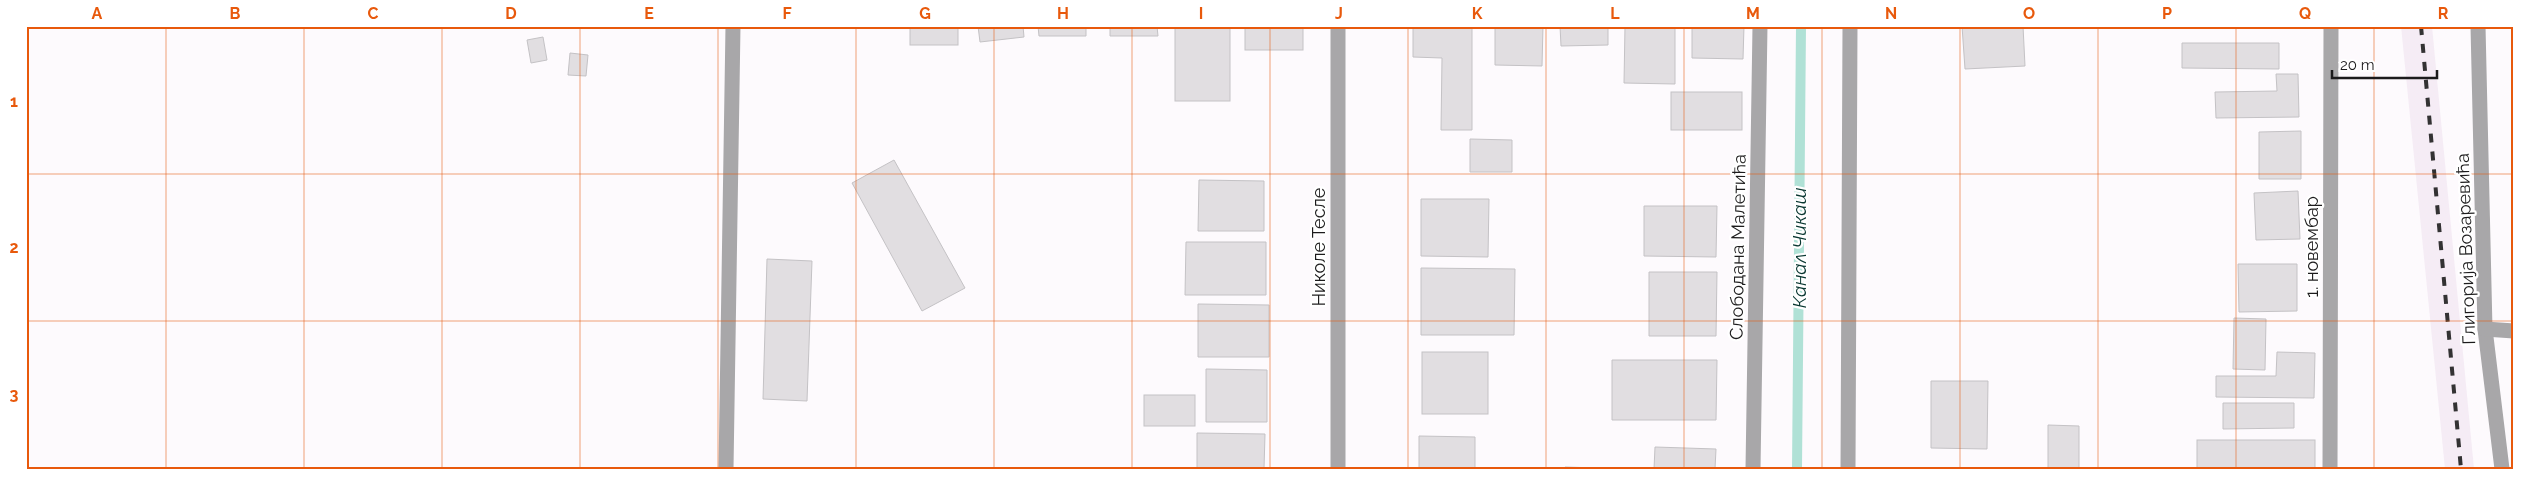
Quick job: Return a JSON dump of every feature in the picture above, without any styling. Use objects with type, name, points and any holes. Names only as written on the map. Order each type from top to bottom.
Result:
[{"type":"street","points":[[726,469],[733,26]]},
{"type":"street","name":"Николе Тесле","points":[[1338,26],[1338,469]]},
{"type":"street","name":"Слободана Малетића","points":[[1753,469],[1760,26]]},
{"type":"street","points":[[1848,469],[1850,26]]},
{"type":"street","name":"1. новембар","points":[[2330,469],[2331,26]]},
{"type":"street","name":"Глигорија Возаревића","points":[[2478,26],[2485,329],[2502,469]]},
{"type":"street","points":[[2485,329],[2514,331]]},
{"type":"shaded area","points":[[2401,26],[2432,26],[2474,469],[2445,469]]},
{"type":"building","points":[[910,26],[958,26],[958,45],[910,45]]},
{"type":"building","points":[[978,26],[1023,26],[1024,37],[980,42]]},
{"type":"building","points":[[1038,26],[1086,26],[1086,36],[1039,36]]},
{"type":"building","points":[[1110,26],[1157,26],[1158,36],[1110,36]]},
{"type":"building","points":[[1175,26],[1230,26],[1230,101],[1175,101]]},
{"type":"building","points":[[1245,26],[1303,26],[1303,50],[1245,50]]},
{"type":"building","points":[[1413,26],[1472,26],[1472,130],[1441,130],[1442,58],[1413,57]]},
{"type":"building","points":[[1495,26],[1543,26],[1542,66],[1495,65]]},
{"type":"building","points":[[1560,26],[1608,26],[1608,45],[1561,46]]},
{"type":"building","points":[[1625,26],[1675,26],[1675,84],[1624,83]]},
{"type":"building","points":[[1692,26],[1744,26],[1743,59],[1692,58]]},
{"type":"building","points":[[1962,26],[2023,26],[2025,66],[1965,69]]},
{"type":"building","points":[[543,37],[547,60],[531,63],[527,40]]},
{"type":"building","points":[[2182,43],[2279,43],[2279,69],[2182,68]]},
{"type":"building","points":[[570,53],[588,55],[586,76],[568,75]]},
{"type":"building","points":[[2276,74],[2298,74],[2299,117],[2216,118],[2215,92],[2277,91]]},
{"type":"building","points":[[1671,92],[1742,92],[1742,130],[1671,130]]},
{"type":"building","points":[[2301,131],[2301,179],[2259,179],[2259,132]]},
{"type":"building","points":[[1470,139],[1512,140],[1512,172],[1470,172]]},
{"type":"building","points":[[894,160],[965,288],[922,311],[852,183]]},
{"type":"building","points":[[1199,180],[1264,181],[1264,231],[1198,231]]},
{"type":"building","points":[[2298,191],[2300,239],[2256,240],[2254,193]]},
{"type":"building","points":[[1421,199],[1489,199],[1488,257],[1421,256]]},
{"type":"building","points":[[1644,206],[1717,206],[1716,257],[1644,256]]},
{"type":"building","points":[[1186,242],[1266,242],[1266,295],[1185,295]]},
{"type":"building","points":[[767,259],[812,261],[807,401],[763,399]]},
{"type":"building","points":[[2238,264],[2297,264],[2297,311],[2239,312]]},
{"type":"building","points":[[1421,268],[1515,269],[1514,335],[1421,335]]},
{"type":"building","points":[[1649,272],[1717,272],[1716,336],[1649,336]]},
{"type":"building","points":[[1198,304],[1269,305],[1269,357],[1198,357]]},
{"type":"building","points":[[2234,318],[2266,319],[2265,370],[2233,369]]},
{"type":"building","points":[[1422,352],[1488,352],[1488,414],[1422,414]]},
{"type":"building","points":[[2277,352],[2315,353],[2314,398],[2216,397],[2216,376],[2276,376]]},
{"type":"building","points":[[1612,360],[1717,360],[1716,420],[1612,420]]},
{"type":"building","points":[[1206,369],[1267,370],[1267,422],[1206,422]]},
{"type":"building","points":[[1931,381],[1988,381],[1987,449],[1931,448]]},
{"type":"building","points":[[1144,395],[1195,395],[1195,426],[1144,426]]},
{"type":"building","points":[[2223,403],[2294,403],[2294,428],[2223,429]]},
{"type":"building","points":[[2048,425],[2079,426],[2079,469],[2048,469]]},
{"type":"building","points":[[1197,433],[1265,434],[1264,469],[1197,469]]},
{"type":"building","points":[[1419,436],[1475,437],[1475,469],[1419,469]]},
{"type":"building","points":[[2197,440],[2315,440],[2315,469],[2197,469]]},
{"type":"building","points":[[1655,447],[1716,449],[1715,469],[1654,469]]},
{"type":"building","points":[[1565,467],[1629,469],[1565,469]]},
{"type":"waterway","name":"Канал Чикаш","points":[[1797,469],[1801,26]]},
{"type":"railway","points":[[2421,26],[2461,469]]}]
